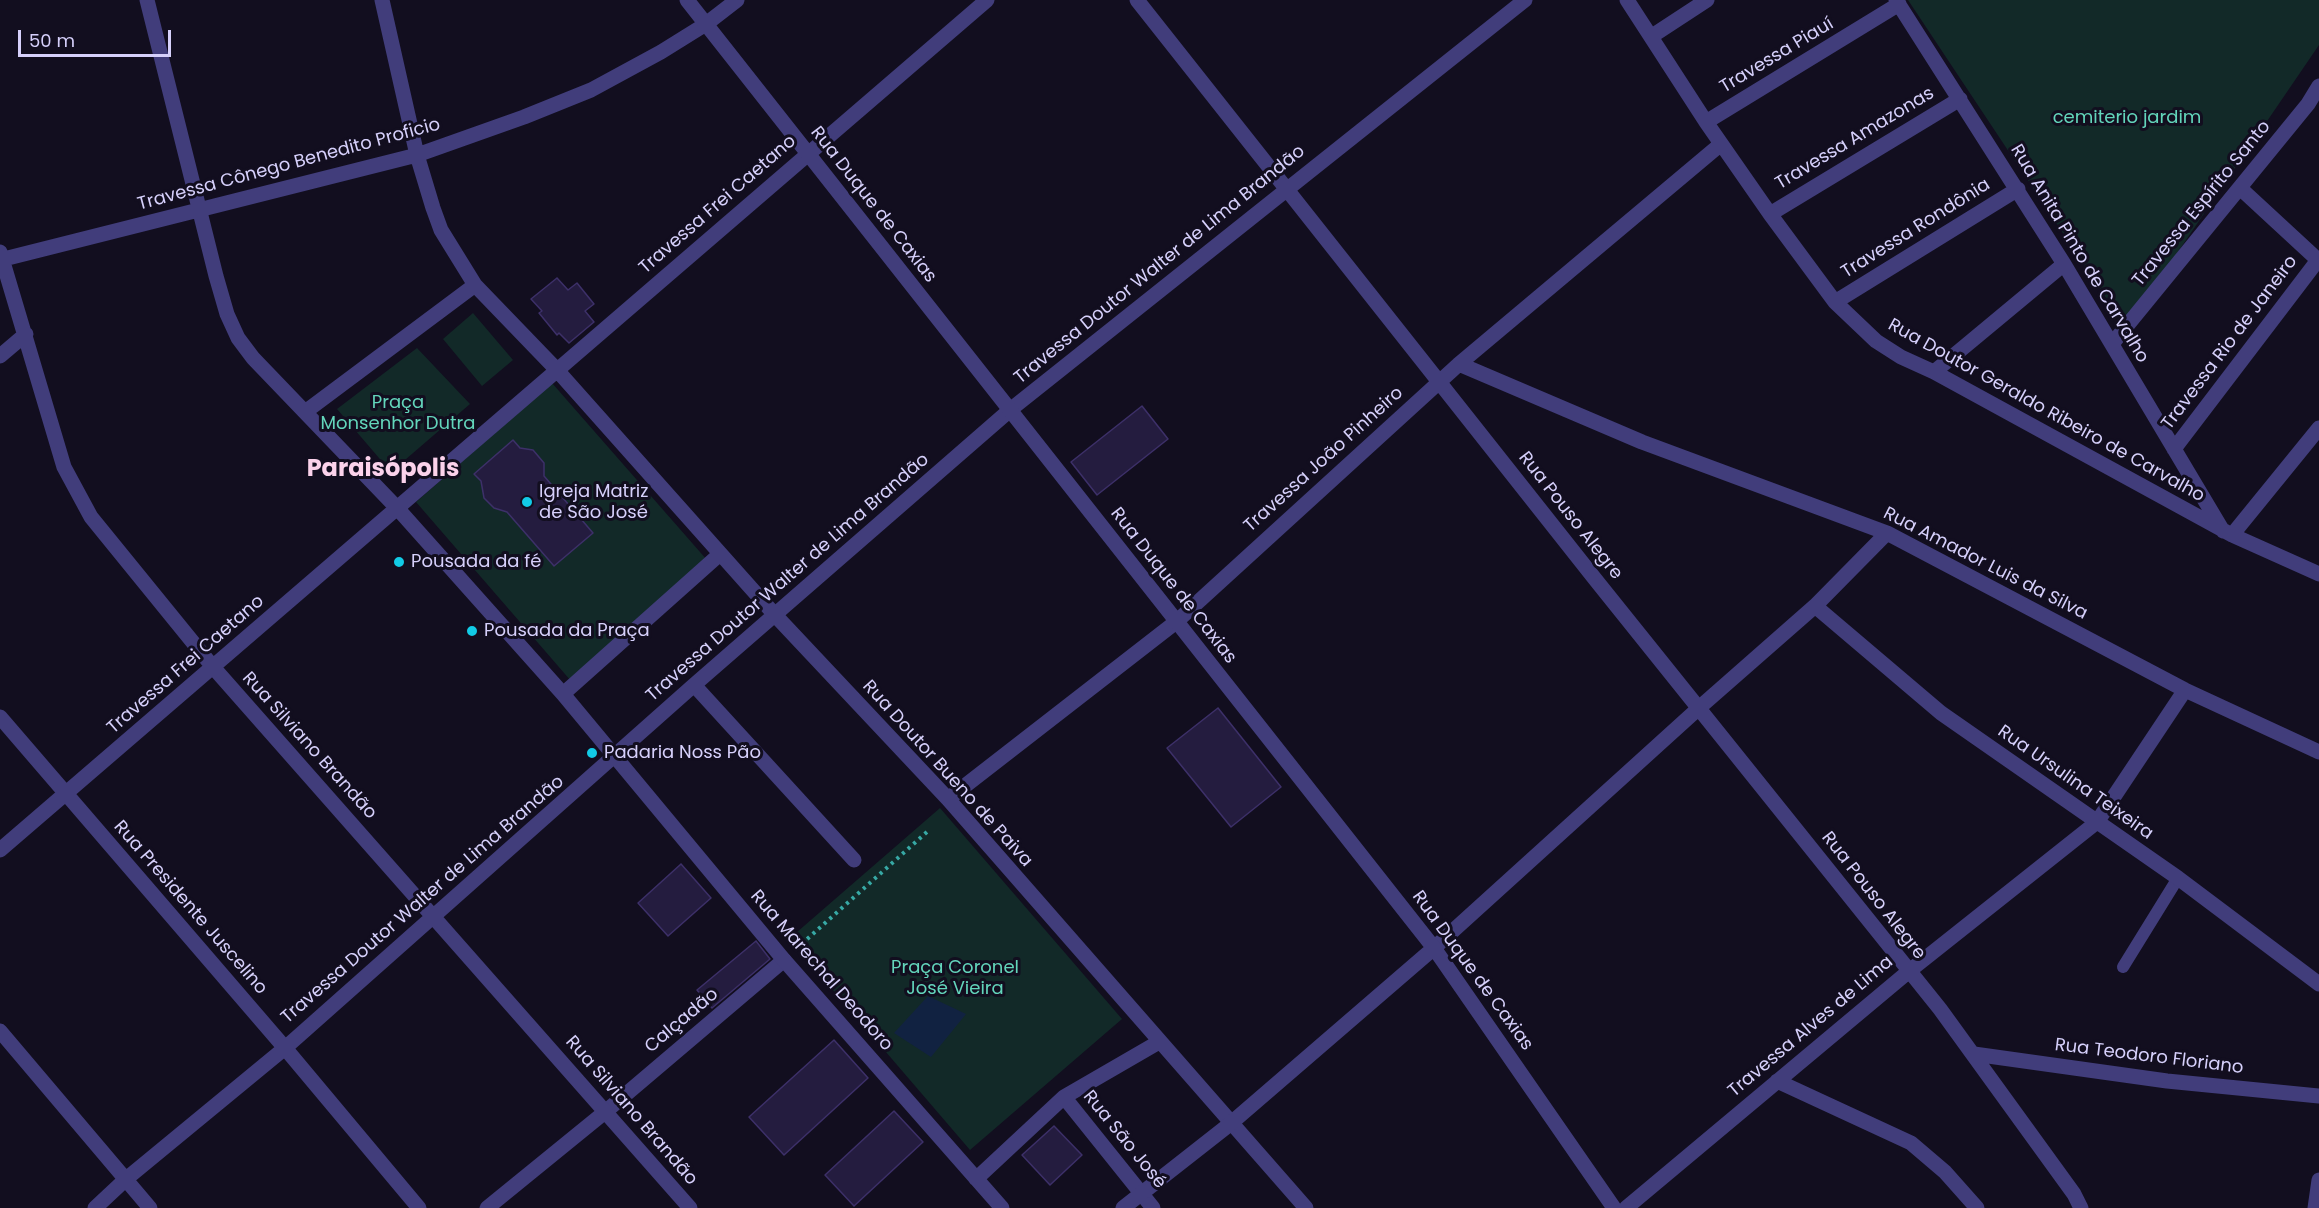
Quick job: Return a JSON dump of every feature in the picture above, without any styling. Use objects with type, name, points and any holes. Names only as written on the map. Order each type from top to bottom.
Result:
[{"type":"street","name":"Rua Marechal Deodoro","points":[[147,0],[198,210],[227,314],[238,338],[253,358],[398,509],[563,694],[784,960],[1002,1208]]},
{"type":"street","points":[[381,0],[417,155],[441,230],[475,285],[556,369],[398,509]]},
{"type":"street","name":"Rua Duque de Caxias","points":[[687,0],[1434,948],[1614,1208]]},
{"type":"street","name":"Travessa Cônego Benedito Proficio","points":[[1,257],[417,155],[524,117],[591,90],[661,52],[706,24],[737,0]]},
{"type":"street","name":"Travessa Frei Caetano","points":[[556,369],[987,0]]},
{"type":"street","name":"Rua Pouso Alegre","points":[[1137,0],[1974,1054],[2074,1194],[2081,1208]]},
{"type":"street","name":"Travessa Doutor Walter de Lima Brandão","points":[[95,1208],[126,1179],[285,1048],[694,685],[1010,410],[1525,0]]},
{"type":"street","name":"Rua Doutor Geraldo Ribeiro de Carvalho","points":[[1627,0],[1721,144],[1834,302],[1876,340],[1901,357],[1934,372],[2227,533],[2319,574]]},
{"type":"street","points":[[1652,36],[1707,0]]},
{"type":"street","name":"Rua Anita Pinto de Carvalho","points":[[1898,2],[2018,189],[2227,533]]},
{"type":"street","name":"Travessa Piauí","points":[[1706,122],[1898,2]]},
{"type":"street","name":"Travessa Espírito Santo","points":[[2112,344],[2240,188],[2314,109],[2319,86]]},
{"type":"street","name":"Travessa Amazonas","points":[[1770,214],[1960,99]]},
{"type":"street","name":"Travessa João Pinheiro","points":[[948,799],[1176,621],[1458,364],[1721,144]]},
{"type":"street","points":[[2240,188],[2319,260]]},
{"type":"street","name":"Travessa Rondônia","points":[[1834,302],[2018,189]]},
{"type":"street","name":"Rua Silviano Brandão","points":[[1,257],[26,334],[64,467],[91,517],[213,667],[690,1208]]},
{"type":"street","name":"Travessa Rio de Janeiro","points":[[2174,449],[2319,260]]},
{"type":"street","points":[[1934,372],[2064,264]]},
{"type":"street","points":[[305,412],[475,285]]},
{"type":"street","points":[[0,356],[26,334]]},
{"type":"street","name":"Rua Amador Luis da Silva","points":[[1458,364],[1642,442],[1887,533],[2185,690],[2319,752]]},
{"type":"street","name":"Rua Doutor Bueno de Paiva","points":[[556,369],[775,615],[948,799],[1230,1124],[1306,1208]]},
{"type":"street","points":[[2227,533],[2319,428]]},
{"type":"street","name":"Travessa Frei Caetano","points":[[0,850],[398,509]]},
{"type":"street","points":[[1123,1208],[1230,1124],[1434,948],[1815,606],[1887,533]]},
{"type":"street","points":[[563,694],[720,554]]},
{"type":"street","name":"Rua Ursulina Teixeira","points":[[1815,606],[1933,706],[2178,878],[2319,984]]},
{"type":"street","points":[[694,685],[854,860]]},
{"type":"street","name":"Travessa Alves de Lima","points":[[1626,1208],[1908,972],[2097,822],[2185,690]]},
{"type":"street","name":"Rua Presidente Juscelino","points":[[0,717],[285,1048],[419,1208]]},
{"type":"street","name":"Calçadão","points":[[487,1208],[605,1112],[784,960]]},
{"type":"street","points":[[0,1031],[150,1208]]},
{"type":"street","points":[[976,1179],[1064,1097],[1159,1042]]},
{"type":"street","name":"Rua Teodoro Floriano","points":[[1974,1054],[2167,1081],[2319,1096]]},
{"type":"street","points":[[1777,1081],[1911,1143],[1945,1172],[1977,1208]]},
{"type":"street","name":"Rua São José","points":[[1064,1097],[1153,1208]]},
{"type":"street","points":[[2315,1208],[2319,1180]]},
{"type":"lane","points":[[2123,967],[2178,878]]},
{"type":"path","points":[[784,960],[927,832]]},
{"type":"green space","name":"cemiterio jardim","points":[[1908,0],[2319,0],[2319,45],[2126,328]]},
{"type":"green space","name":"Praça Monsenhor Dutra","points":[[473,313],[513,360],[482,386],[443,339]]},
{"type":"green space","name":"Praça Monsenhor Dutra","points":[[417,348],[470,404],[391,472],[337,409]]},
{"type":"green space","points":[[552,383],[707,560],[571,681],[416,502]]},
{"type":"green space","name":"Praça Coronel José Vieira","points":[[940,808],[1122,1019],[970,1150],[789,939]]},
{"type":"water","points":[[928,996],[966,1014],[931,1057],[894,1033]]},
{"type":"building","points":[[557,278],[568,290],[577,283],[594,304],[585,311],[594,322],[569,343],[559,333],[557,335],[539,313],[542,311],[531,299]]},
{"type":"building","points":[[1142,406],[1168,439],[1097,495],[1071,462]]},
{"type":"building","name":"Igreja Matriz de São José","points":[[513,440],[520,448],[533,450],[544,463],[544,476],[593,533],[554,566],[507,512],[494,508],[484,498],[481,481],[474,474]]},
{"type":"building","points":[[1218,708],[1281,787],[1231,827],[1167,748]]},
{"type":"building","points":[[681,864],[711,898],[668,936],[638,903]]},
{"type":"building","points":[[756,941],[770,959],[712,1008],[697,990]]},
{"type":"building","points":[[834,1040],[868,1078],[784,1155],[749,1117]]},
{"type":"building","points":[[894,1111],[923,1142],[854,1206],[825,1175]]},
{"type":"building","points":[[1054,1126],[1082,1155],[1050,1185],[1022,1155]]},
{"type":"place","name":"Igreja Matriz de São José","points":[[527,502]]},
{"type":"place","name":"Pousada da fé","points":[[399,562]]},
{"type":"place","name":"Pousada da Praça","points":[[472,631]]},
{"type":"place","name":"Padaria Noss Pão","points":[[592,753]]},
{"type":"district","name":"Paraisópolis","points":[[383,470]]}]
